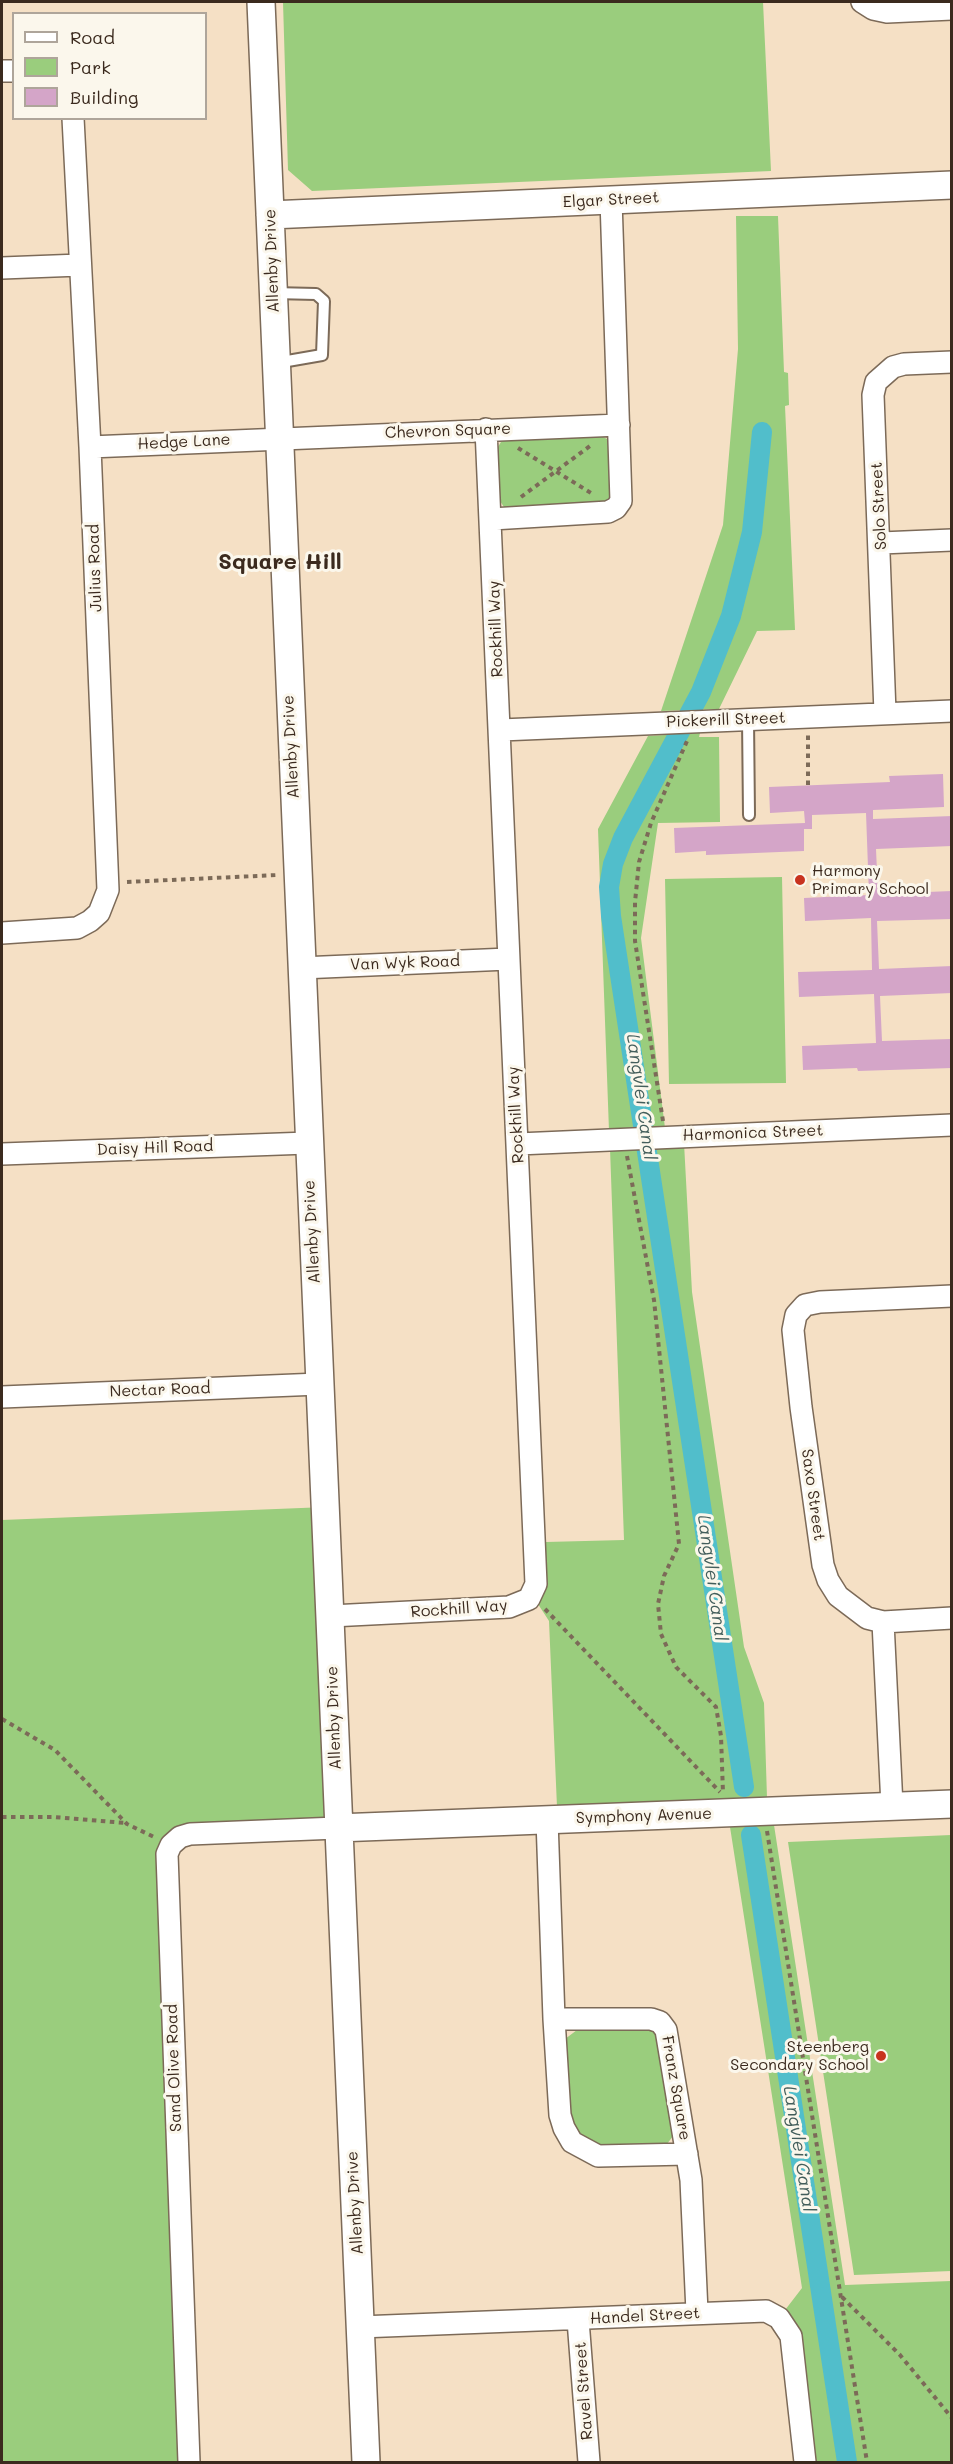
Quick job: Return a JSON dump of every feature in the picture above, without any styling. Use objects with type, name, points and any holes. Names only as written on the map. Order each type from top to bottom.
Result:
[{"type":"street","name":"Allenby Drive","points":[[261,2],[308,1143],[331,1616],[337,1828],[366,2463]]},
{"type":"street","points":[[862,2],[873,9],[887,12],[951,9]]},
{"type":"street","name":"Julius Road","points":[[2,933],[62,931],[90,921],[105,902],[107,877],[90,447],[73,120]]},
{"type":"street","name":"Elgar Street","points":[[270,215],[951,185]]},
{"type":"street","points":[[492,519],[608,512],[616,508],[622,492],[611,200]]},
{"type":"street","points":[[2,268],[80,265]]},
{"type":"street","name":"Solo Street","points":[[885,713],[881,543],[873,395],[876,382],[883,373],[904,364],[951,362]]},
{"type":"street","name":"Chevron Square","points":[[278,438],[618,425]]},
{"type":"street","name":"Rockhill Way","points":[[331,1616],[509,1607],[524,1603],[532,1595],[536,1578],[508,959],[492,519],[486,429]]},
{"type":"street","name":"Hedge Lane","points":[[90,447],[278,438]]},
{"type":"street","points":[[881,543],[951,540]]},
{"type":"street","name":"Pickerill Street","points":[[501,730],[951,711]]},
{"type":"street","name":"Van Wyk Road","points":[[301,968],[508,959]]},
{"type":"street","name":"Harmonica Street","points":[[518,1144],[951,1125]]},
{"type":"street","name":"Daisy Hill Road","points":[[2,1154],[308,1143]]},
{"type":"street","name":"Saxo Street","points":[[883,1622],[867,1618],[838,1596],[823,1565],[801,1407],[793,1330],[796,1315],[805,1305],[820,1302],[951,1296]]},
{"type":"street","name":"Nectar Road","points":[[2,1397],[319,1384]]},
{"type":"street","points":[[892,1806],[883,1622],[951,1618]]},
{"type":"street","name":"Symphony Avenue","points":[[337,1828],[547,1820],[725,1803],[765,1817],[892,1806],[951,1804]]},
{"type":"street","name":"Franz Square","points":[[547,1820],[560,2115],[572,2142],[598,2156],[687,2154]]},
{"type":"street","points":[[171,1845],[180,1837],[190,1834],[337,1828]]},
{"type":"street","name":"Sand Olive Road","points":[[171,1845],[166,1865],[189,2463]]},
{"type":"street","name":"Franz Square","points":[[554,2019],[651,2019],[660,2022],[670,2040],[692,2200],[697,2312]]},
{"type":"street","name":"Handel Street","points":[[360,2327],[766,2311],[779,2318],[791,2336],[805,2463]]},
{"type":"street","name":"Ravel Street","points":[[578,2320],[589,2463]]},
{"type":"lane","points":[[273,293],[316,294],[324,301],[322,355],[275,363]]},
{"type":"lane","points":[[748,719],[748,814]]},
{"type":"path","points":[[519,498],[592,445]]},
{"type":"path","points":[[516,447],[616,508]]},
{"type":"path","points":[[808,717],[808,785]]},
{"type":"path","points":[[696,721],[651,823],[639,862],[635,902],[635,941],[654,1300],[679,1544],[664,1576],[658,1604],[661,1634],[676,1667],[716,1707],[721,1736],[725,1803]]},
{"type":"path","points":[[107,877],[124,882],[297,874]]},
{"type":"path","points":[[532,1595],[725,1803]]},
{"type":"path","points":[[2,1719],[55,1750],[127,1824]]},
{"type":"path","points":[[2,1816],[54,1817],[127,1824],[171,1845]]},
{"type":"path","points":[[765,1817],[867,2463]]},
{"type":"path","points":[[841,2297],[900,2355],[951,2418]]},
{"type":"green space","points":[[283,2],[763,2],[771,171],[312,191],[288,170]]},
{"type":"green space","points":[[736,216],[778,216],[784,372],[788,373],[789,405],[785,406],[795,630],[757,631],[719,709],[661,711],[723,525],[738,349]]},
{"type":"green space","points":[[597,434],[607,439],[612,448],[614,491],[610,501],[602,507],[517,510],[504,507],[498,498],[496,450],[501,442],[512,437]]},
{"type":"green space","points":[[700,733],[699,737],[719,737],[720,822],[658,823],[641,938],[665,1128],[609,1131],[598,829],[648,736]]},
{"type":"green space","points":[[782,877],[786,1083],[669,1084],[665,879]]},
{"type":"green space","points":[[684,1143],[692,1292],[744,1647],[764,1703],[767,1798],[557,1807],[549,1621],[538,1604],[544,1592],[546,1542],[624,1540],[610,1148]]},
{"type":"green space","points":[[326,1507],[337,1828],[171,1845],[189,2462],[2,2462],[2,1520]]},
{"type":"green space","points":[[774,1825],[845,2285],[951,2281],[951,2462],[810,2462],[782,2314],[802,2288],[730,1827]]},
{"type":"green space","name":"Steenberg Secondary School","points":[[951,1835],[951,2271],[854,2275],[788,1842]]},
{"type":"green space","points":[[648,2027],[656,2030],[673,2136],[667,2144],[605,2151],[570,2130],[565,2039],[577,2030]]},
{"type":"building","points":[[943,774],[944,807],[873,810],[873,819],[952,816],[952,846],[876,849],[878,894],[952,891],[952,919],[877,921],[879,969],[952,966],[952,993],[880,996],[882,1041],[952,1039],[952,1068],[803,1070],[802,1046],[876,1043],[874,994],[799,997],[798,972],[872,970],[871,918],[805,921],[804,898],[869,895],[866,813],[812,815],[812,829],[804,829],[804,851],[706,855],[706,851],[675,853],[674,828],[805,823],[804,811],[770,813],[769,787],[890,782],[889,776]]},
{"type":"waterway","name":"Langvlei Canal","points":[[744,1787],[611,916],[609,887],[613,864],[623,838],[701,692],[731,616],[752,532],[762,432]]},
{"type":"waterway","name":"Langvlei Canal","points":[[751,1835],[847,2462]]},
{"type":"place","name":"Harmony Primary School","points":[[800,880]]},
{"type":"place","name":"Steenberg Secondary School","points":[[881,2056]]},
{"type":"district","name":"Square Hill","points":[[280,562]]}]
